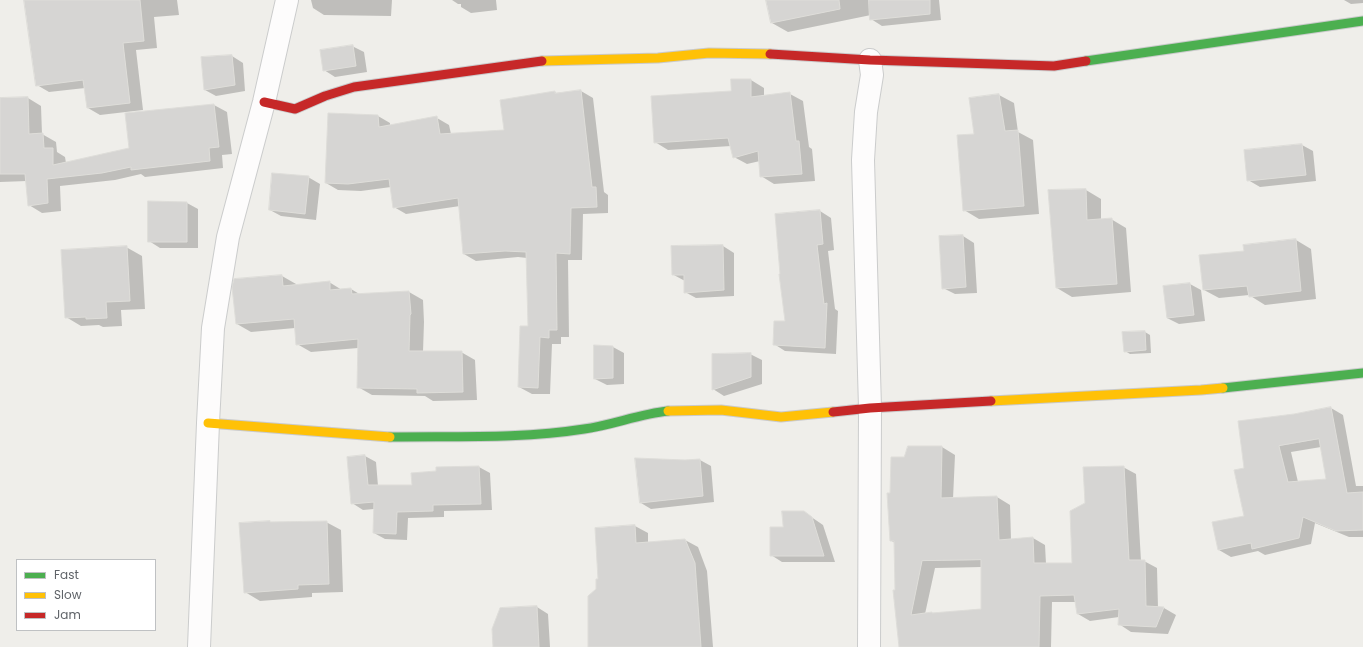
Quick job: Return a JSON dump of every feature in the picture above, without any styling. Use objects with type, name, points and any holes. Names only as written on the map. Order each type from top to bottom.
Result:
[{"type":"street","points":[[199,647],[213,328],[228,237],[264,102],[287,0]]},
{"type":"street","points":[[264,102],[295,109],[325,96],[354,87],[549,60],[658,58],[709,53],[1054,66],[1363,21]]},
{"type":"street","points":[[869,647],[870,408],[864,160],[866,112],[872,75],[870,60]]},
{"type":"street","points":[[208,422],[388,437],[474,438],[585,429],[641,415],[666,411],[721,410],[781,417],[870,408],[1200,390],[1363,373]]},
{"type":"building","points":[[24,0],[140,0],[144,41],[123,43],[130,103],[87,108],[83,80],[36,86]]},
{"type":"building","points":[[766,0],[839,0],[840,9],[771,23]]},
{"type":"building","points":[[869,0],[930,0],[930,14],[870,20]]},
{"type":"building","points":[[353,45],[356,66],[323,71],[320,50]]},
{"type":"building","points":[[232,55],[235,85],[204,90],[201,57]]},
{"type":"building","points":[[731,79],[751,79],[751,97],[790,92],[796,141],[799,141],[802,174],[760,177],[758,151],[733,158],[728,138],[654,143],[651,96],[731,91]]},
{"type":"building","points":[[581,90],[592,187],[596,187],[597,207],[571,208],[570,254],[556,253],[557,330],[549,330],[549,338],[540,337],[538,388],[518,387],[520,326],[528,326],[526,252],[505,251],[463,254],[458,198],[393,208],[389,179],[348,184],[325,183],[328,113],[378,115],[379,127],[437,116],[440,134],[504,130],[500,100],[555,91],[555,93]]},
{"type":"building","points":[[999,94],[1005,131],[1018,130],[1024,206],[963,211],[957,135],[974,134],[969,98]]},
{"type":"building","points":[[28,97],[29,134],[43,133],[44,148],[53,148],[53,165],[129,148],[125,113],[214,104],[219,147],[209,148],[210,161],[131,170],[131,167],[102,173],[47,179],[48,203],[28,206],[25,174],[0,174],[0,98]]},
{"type":"building","points":[[1302,144],[1306,175],[1247,181],[1244,150]]},
{"type":"building","points":[[272,173],[309,176],[305,214],[269,210]]},
{"type":"building","points":[[1086,189],[1087,220],[1112,218],[1117,284],[1056,288],[1048,190]]},
{"type":"building","points":[[148,201],[187,202],[187,242],[148,242]]},
{"type":"building","points":[[820,210],[823,244],[817,245],[824,304],[827,303],[825,348],[773,345],[774,321],[785,321],[779,274],[775,214]]},
{"type":"building","points":[[963,235],[966,287],[942,289],[939,236]]},
{"type":"building","points":[[1296,239],[1301,291],[1249,297],[1247,286],[1203,290],[1199,255],[1244,251],[1243,245]]},
{"type":"building","points":[[723,245],[724,290],[684,293],[684,275],[672,275],[671,246]]},
{"type":"building","points":[[127,246],[130,301],[106,302],[107,318],[65,318],[61,250]]},
{"type":"building","points":[[282,275],[283,286],[330,281],[330,290],[351,288],[352,294],[409,291],[411,314],[409,351],[462,351],[463,392],[417,393],[417,389],[357,388],[358,339],[296,345],[294,319],[236,324],[232,287],[234,279]]},
{"type":"building","points":[[1190,283],[1194,315],[1167,318],[1163,286]]},
{"type":"building","points":[[1145,331],[1146,350],[1124,352],[1122,332]]},
{"type":"building","points":[[594,345],[613,346],[613,378],[594,379]]},
{"type":"building","points":[[751,353],[751,377],[712,390],[712,354]]},
{"type":"building","points":[[1331,407],[1347,493],[1363,492],[1363,530],[1336,531],[1303,517],[1299,538],[1252,549],[1251,543],[1218,550],[1212,522],[1244,516],[1234,470],[1244,468],[1238,421],[1294,414]],"holes":[[[1319,439],[1326,479],[1288,482],[1279,446]]]},
{"type":"building","points":[[908,446],[942,446],[941,498],[997,496],[999,540],[1033,537],[1034,563],[1072,563],[1070,511],[1085,503],[1083,467],[1124,466],[1129,560],[1145,560],[1146,606],[1164,607],[1156,627],[1118,625],[1119,609],[1077,614],[1074,595],[1040,596],[1039,647],[899,647],[893,590],[895,590],[894,541],[890,541],[887,493],[890,493],[891,457],[904,457]],"holes":[[[981,560],[981,609],[911,615],[922,561]]]},
{"type":"building","points":[[365,455],[368,485],[412,485],[411,473],[436,471],[436,467],[479,466],[481,504],[433,505],[433,511],[397,512],[396,534],[373,533],[374,502],[351,504],[347,457]]},
{"type":"building","points":[[635,458],[685,460],[700,459],[703,496],[640,503]]},
{"type":"building","points":[[782,511],[804,511],[812,517],[824,556],[770,556],[770,527],[783,527]]},
{"type":"building","points":[[270,521],[327,521],[329,584],[298,585],[298,589],[244,593],[239,523]]},
{"type":"building","points":[[635,525],[636,543],[685,539],[695,563],[701,647],[588,647],[588,596],[596,589],[596,579],[598,579],[595,528]]},
{"type":"building","points":[[537,606],[539,647],[493,647],[492,629],[500,608]]},
{"type":"traffic: fast","points":[[1086,61],[1363,21]]},
{"type":"traffic: fast","points":[[1223,388],[1363,373]]},
{"type":"traffic: fast","points":[[390,437],[512,436],[560,432],[595,427],[657,412],[668,411]]},
{"type":"traffic: slow","points":[[542,61],[658,58],[709,53],[770,54]]},
{"type":"traffic: slow","points":[[991,401],[1223,388]]},
{"type":"traffic: slow","points":[[668,411],[721,410],[781,417],[833,412]]},
{"type":"traffic: slow","points":[[208,423],[390,437]]},
{"type":"traffic: jam","points":[[770,54],[870,60],[1054,66],[1086,61]]},
{"type":"traffic: jam","points":[[264,102],[295,109],[325,96],[354,87],[542,61]]},
{"type":"traffic: jam","points":[[833,412],[870,408],[991,401]]}]
